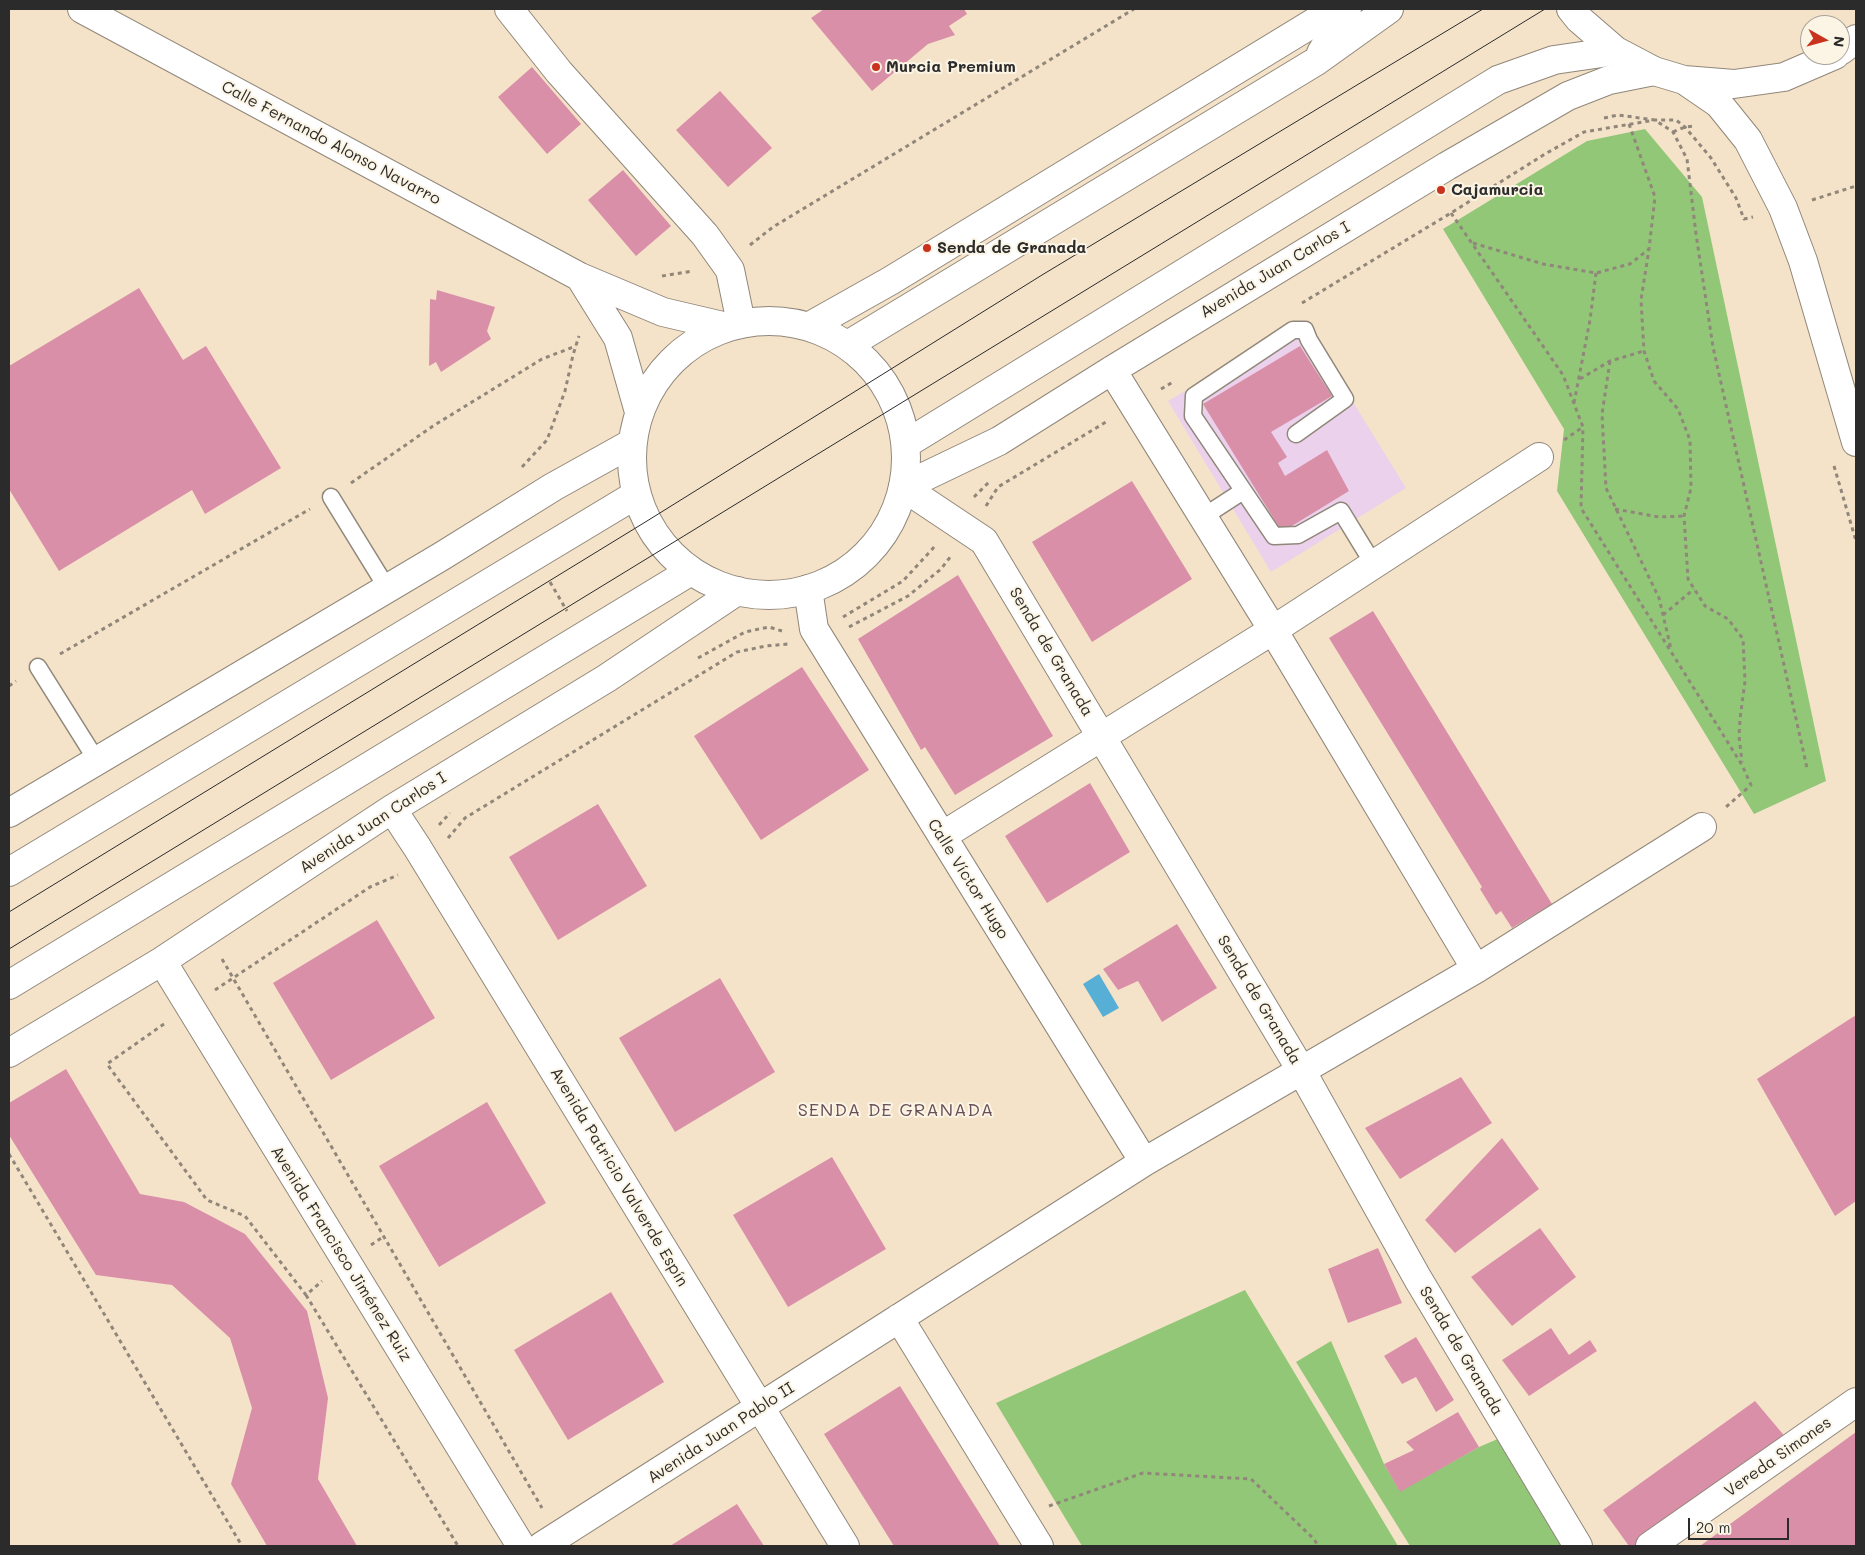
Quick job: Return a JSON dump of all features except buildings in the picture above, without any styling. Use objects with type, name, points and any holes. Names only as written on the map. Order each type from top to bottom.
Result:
[{"type":"street","name":"Calle Fernando Alonso Navarro","points":[[82,9],[580,277],[663,312],[734,325]]},
{"type":"street","points":[[509,9],[559,72],[705,235],[730,270],[734,325]]},
{"type":"street","points":[[810,326],[890,281],[1336,9]]},
{"type":"street","points":[[1315,62],[1347,9]]},
{"type":"street","points":[[851,343],[1315,62],[1389,9]]},
{"type":"street","points":[[1571,9],[1579,19],[1616,51],[1654,71],[1684,80],[1734,84],[1784,77],[1812,65]]},
{"type":"street","points":[[908,442],[1498,80],[1554,60],[1616,51]]},
{"type":"street","name":"Avenida Juan Carlos I","points":[[902,487],[999,441],[1439,171],[1568,96],[1609,80],[1654,71]]},
{"type":"street","points":[[1684,80],[1719,104],[1748,140],[1783,208],[1803,261],[1856,442]]},
{"type":"street","points":[[580,277],[618,338],[640,412]]},
{"type":"street","points":[[776,320],[810,326],[851,343],[880,377],[896,405],[908,442],[902,487],[884,532],[851,567],[808,589],[772,595],[737,592],[713,583],[691,571],[665,548],[647,521],[637,494],[632,469],[632,443],[640,412],[673,359],[734,325],[776,320]]},
{"type":"street","points":[[1112,370],[1273,630],[1476,969]]},
{"type":"street","points":[[9,813],[553,487],[632,443]]},
{"type":"street","points":[[942,836],[1273,630],[1539,457]]},
{"type":"street","name":"Senda de Granada","points":[[902,487],[984,541],[1103,736],[1301,1070],[1418,1278],[1578,1546]]},
{"type":"street","points":[[9,872],[637,494]]},
{"type":"street","points":[[9,985],[691,571]]},
{"type":"street","name":"Calle Víctor Hugo","points":[[808,589],[814,629],[1144,1162]]},
{"type":"street","name":"Avenida Juan Carlos I","points":[[9,1053],[162,961],[392,809],[607,678],[737,592]]},
{"type":"street","name":"Avenida Patricio Valverde Espín","points":[[392,809],[845,1546]]},
{"type":"street","name":"Avenida Juan Pablo II","points":[[542,1546],[1144,1162],[1476,969],[1702,828]]},
{"type":"street","name":"Avenida Francisco Jiménez Ruiz","points":[[162,961],[521,1546]]},
{"type":"street","points":[[899,1318],[1039,1546]]},
{"type":"street","name":"Vereda Simones","points":[[1650,1546],[1856,1402]]},
{"type":"lane","points":[[1296,434],[1345,399],[1309,340],[1305,330],[1292,330],[1194,396],[1194,416],[1274,536],[1298,535],[1341,511],[1374,565]]},
{"type":"lane","points":[[1203,517],[1243,491]]},
{"type":"lane","points":[[331,497],[386,588]]},
{"type":"lane","points":[[38,667],[97,761]]},
{"type":"path","points":[[1600,119],[1618,115],[1655,120],[1676,120],[1685,127],[1711,158],[1736,198],[1744,219],[1856,186]]},
{"type":"path","points":[[1702,828],[1751,786],[1742,765],[1582,508],[1583,427],[1563,375],[1452,213],[1545,154],[1584,132],[1655,120],[1674,132],[1687,158],[1696,234],[1714,347],[1807,768]]},
{"type":"path","points":[[1629,124],[1655,197],[1650,250],[1641,300],[1644,351],[1654,381],[1678,409],[1690,440],[1691,488],[1684,516],[1688,579],[1705,606],[1728,619],[1743,639],[1745,681],[1739,736],[1742,765]]},
{"type":"path","points":[[1472,243],[1543,264],[1596,273],[1630,264],[1650,250]]},
{"type":"path","points":[[1574,404],[1580,379],[1596,273]]},
{"type":"path","points":[[9,686],[38,667],[331,497],[441,421],[542,359],[576,346]]},
{"type":"path","points":[[1580,379],[1610,361],[1644,351]]},
{"type":"path","points":[[1610,361],[1602,414],[1606,488],[1659,598],[1672,653]]},
{"type":"path","points":[[690,662],[745,632],[769,627],[796,632],[814,629],[842,617],[903,581],[933,550],[960,511],[992,479]]},
{"type":"path","points":[[1615,509],[1659,517],[1684,516]]},
{"type":"path","points":[[1663,614],[1694,589]]},
{"type":"path","points":[[417,847],[451,812]]},
{"type":"path","points":[[218,953],[542,1508],[550,1505]]},
{"type":"path","points":[[233,978],[107,1064],[206,1200],[245,1216],[306,1295],[458,1546]]},
{"type":"path","points":[[9,1154],[242,1546]]},
{"type":"path","points":[[306,1295],[346,1261],[384,1237]]},
{"type":"path","points":[[1020,1516],[1143,1473],[1251,1479],[1314,1539],[1318,1546]]},
{"type":"shaded area","points":[[1303,321],[1406,488],[1271,572],[1168,401]]},
{"type":"green space","points":[[1645,129],[1702,197],[1826,781],[1754,814],[1557,491],[1564,429],[1443,229],[1587,141]]},
{"type":"green space","points":[[1245,1290],[1398,1546],[1082,1546],[996,1403]]},
{"type":"green space","points":[[1331,1341],[1384,1464],[1400,1491],[1479,1447],[1500,1438],[1574,1546],[1410,1546],[1296,1362]]},
{"type":"water","points":[[1099,974],[1119,1008],[1103,1017],[1083,984]]},
{"type":"tram line","points":[[9,912],[647,521],[1042,275],[1483,9]]},
{"type":"tram line","points":[[9,949],[1545,9]]},
{"type":"place","name":"Murcia Premium","points":[[876,67]]},
{"type":"place","name":"Cajamurcia","points":[[1441,190]]},
{"type":"place","name":"Senda de Granada","points":[[927,248]]},
{"type":"district","name":"SENDA DE GRANADA","points":[[896,1110]]}]
